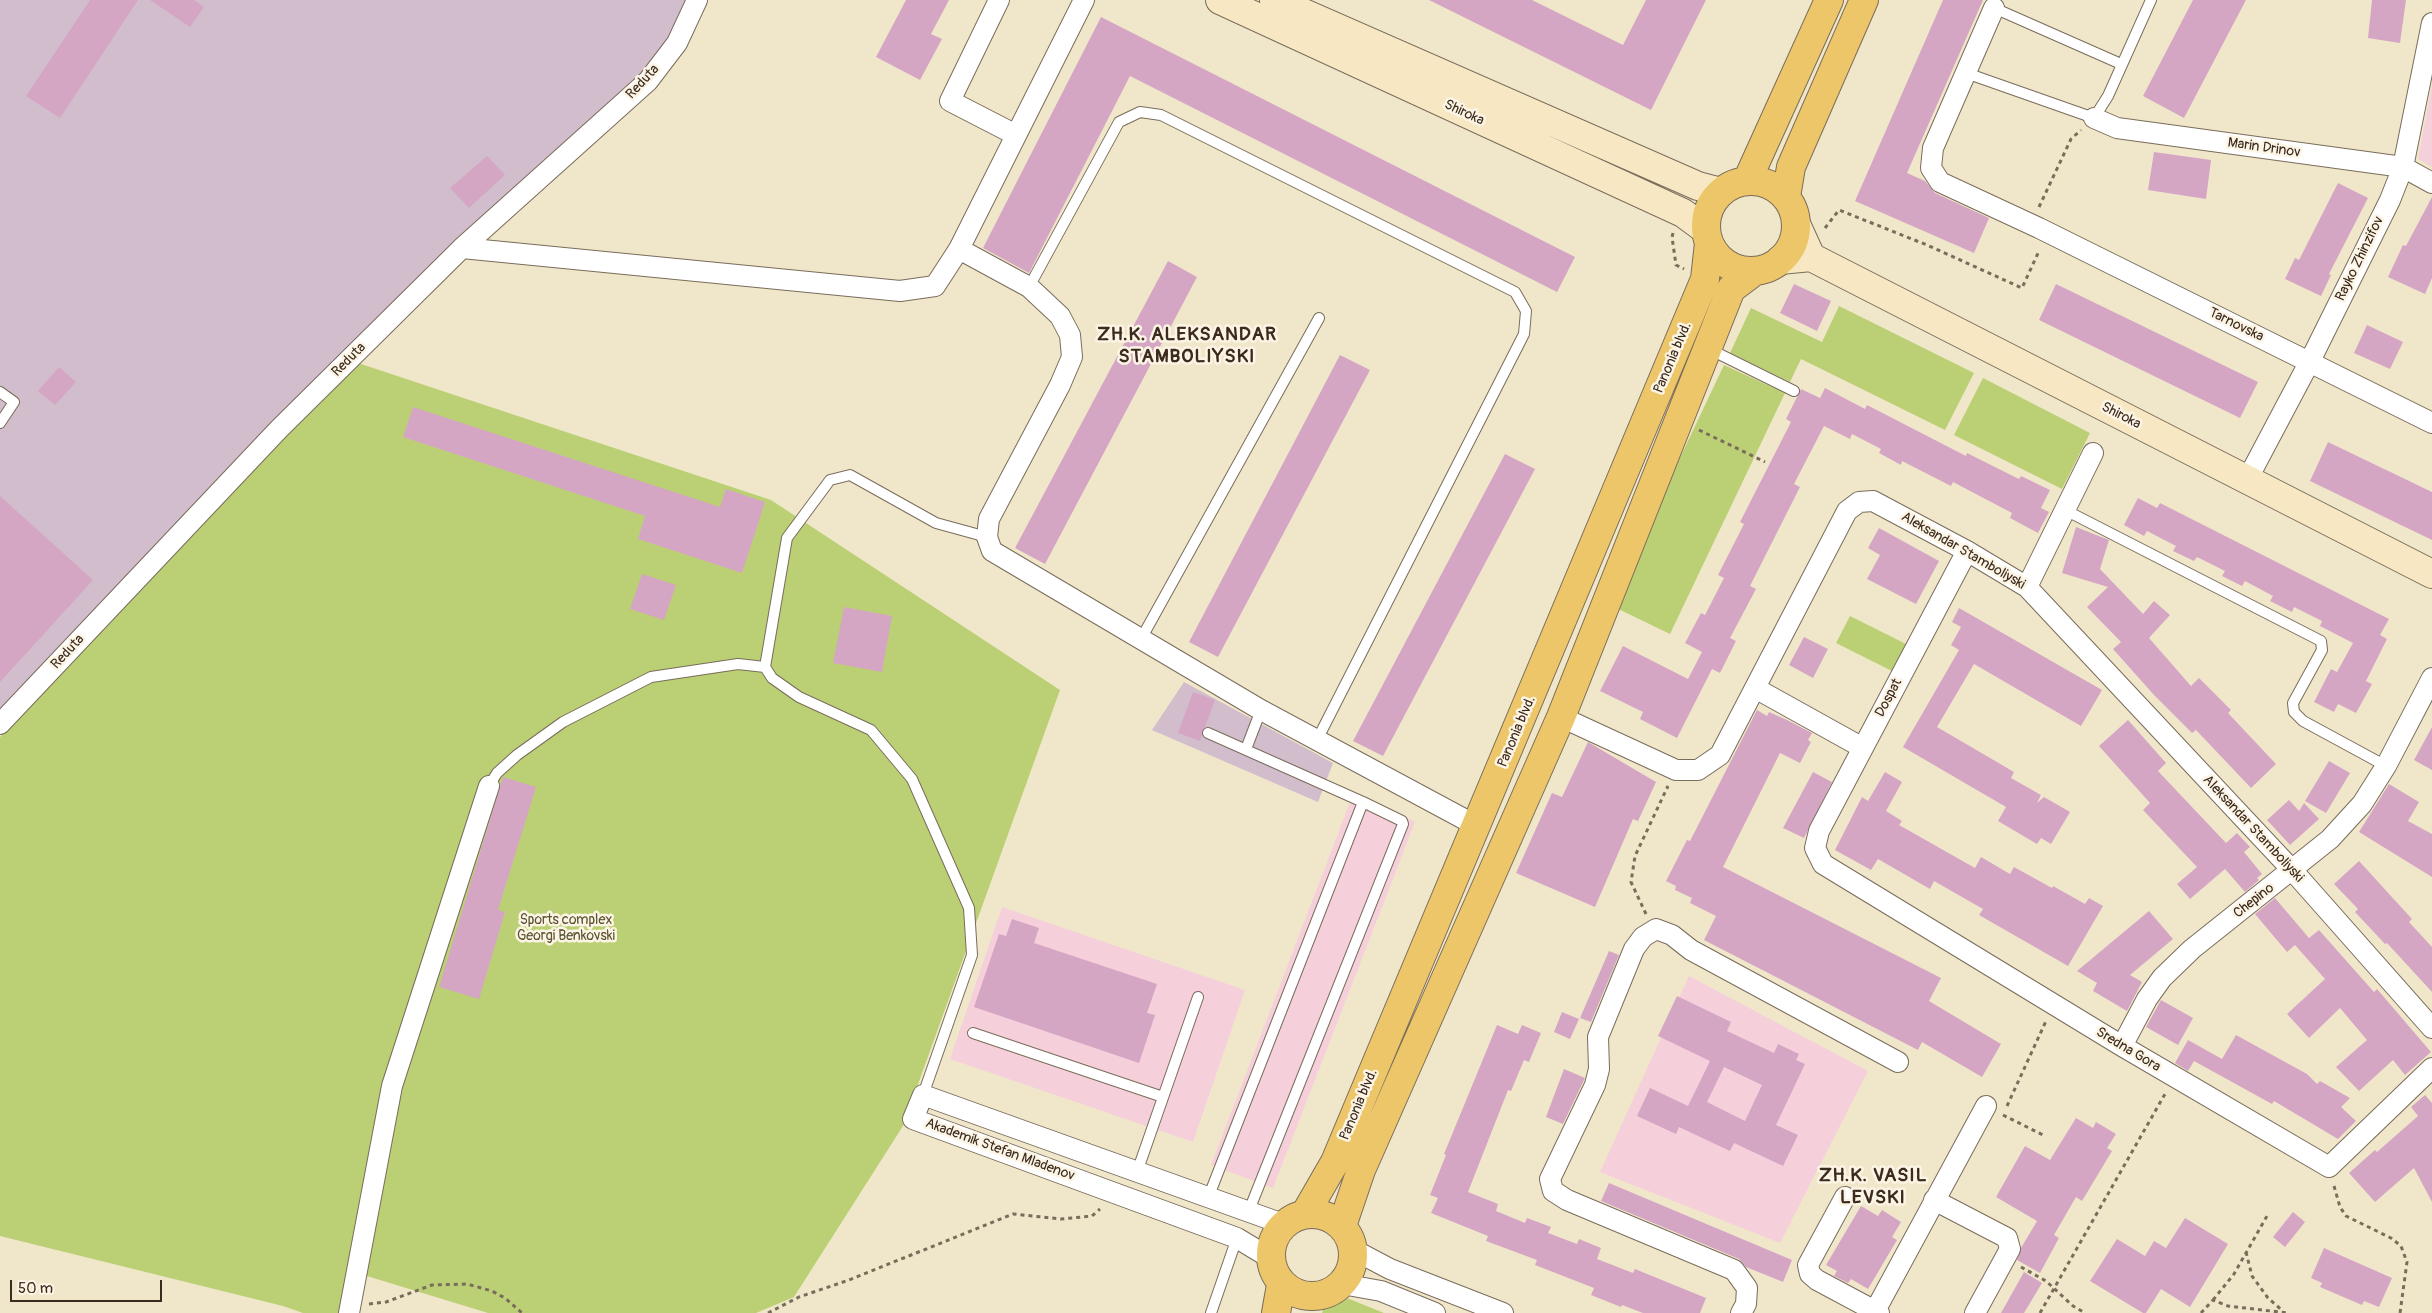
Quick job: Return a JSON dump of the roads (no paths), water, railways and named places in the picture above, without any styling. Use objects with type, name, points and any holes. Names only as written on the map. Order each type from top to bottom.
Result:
[{"type":"main road","name":"Shiroka","points":[[1220,0],[1249,6],[1683,213],[1707,236]]},
{"type":"main road","name":"Shiroka","points":[[1274,0],[1698,186],[1721,192]]},
{"type":"main road","points":[[1747,181],[1829,0]]},
{"type":"main road","points":[[1786,197],[1791,167],[1864,0]]},
{"type":"main road","points":[[1721,192],[1733,184],[1747,181],[1768,184],[1786,197],[1811,257],[1780,260]]},
{"type":"main road","name":"Panonia blvd.","points":[[1270,1258],[1272,1242],[1294,1219],[1335,1162],[1705,279],[1708,209],[1721,192]]},
{"type":"main road","points":[[1780,260],[1792,244],[1796,224]]},
{"type":"main road","points":[[1707,236],[1714,253],[1732,267],[1755,271]]},
{"type":"main road","name":"Shiroka","points":[[1811,257],[2432,574]]},
{"type":"main road","name":"Panonia blvd.","points":[[1342,1226],[1361,1170],[1561,716],[1732,289],[1755,271],[1773,265],[1780,260]]},
{"type":"main road","points":[[1270,1258],[1274,1273],[1281,1285],[1312,1305],[1342,1284],[1352,1269],[1354,1250],[1350,1236],[1342,1226],[1325,1215],[1294,1219]]},
{"type":"main road","points":[[1276,1313],[1281,1285]]},
{"type":"street","name":"Reduta","points":[[0,724],[279,429],[462,248],[648,81],[677,43],[697,0]]},
{"type":"street","points":[[999,0],[950,101],[1016,135]]},
{"type":"street","points":[[462,248],[900,291],[935,286],[959,249],[1084,0]]},
{"type":"street","points":[[1966,73],[1996,4]]},
{"type":"street","name":"Rayko Zhinzifov","points":[[2247,480],[2310,361],[2390,200],[2403,167],[2432,23]]},
{"type":"street","name":"Tarnovska","points":[[1966,73],[1934,148],[1931,168],[1940,182],[2039,228],[2432,423]]},
{"type":"street","name":"Marin Drinov","points":[[2094,118],[2117,128],[2403,167],[2432,183]]},
{"type":"street","points":[[959,249],[1029,287],[1060,316],[1070,335],[1072,357],[1060,385],[989,519],[987,537],[992,550],[1261,710],[1477,826]]},
{"type":"street","points":[[2027,588],[2093,453]]},
{"type":"street","name":"Aleksandar Stamboliyski","points":[[1561,716],[1676,770],[1698,770],[1720,755],[1847,511],[1859,502],[1873,501],[1967,551],[2027,588],[2293,871],[2432,1028]]},
{"type":"street","name":"Dospat","points":[[1815,848],[1819,831],[1967,551]]},
{"type":"street","name":"Chepino","points":[[2122,1046],[2147,999],[2162,978],[2192,949],[2293,871],[2330,839],[2362,804],[2386,766],[2432,678]]},
{"type":"street","points":[[1755,688],[1863,748]]},
{"type":"street","points":[[350,1309],[392,1086],[489,786]]},
{"type":"street","name":"Sredna Gora","points":[[1815,848],[1824,864],[2122,1046],[2329,1167],[2432,1068]]},
{"type":"street","points":[[1741,1313],[1746,1304],[1747,1288],[1734,1270],[1567,1200],[1553,1192],[1550,1179],[1597,1077],[1599,1069],[1598,1037],[1634,949],[1644,937],[1656,929],[1672,935],[1691,950],[1898,1062]]},
{"type":"street","name":"Akademik Stefan Mladenov","points":[[1270,1258],[1237,1238],[913,1119],[923,1095],[1248,1213],[1294,1219]]},
{"type":"street","points":[[1845,1197],[1808,1265],[1810,1274],[1817,1280],[1877,1312],[1934,1200],[1994,1110]]},
{"type":"street","points":[[1934,1200],[2007,1238],[2010,1249],[1975,1313]]},
{"type":"street","points":[[1354,1250],[1390,1269],[1503,1313]]},
{"type":"street","points":[[1342,1284],[1380,1291],[1435,1313]]},
{"type":"lane","points":[[1966,73],[2094,118],[2108,96],[2151,0]]},
{"type":"lane","points":[[1996,4],[2121,64]]},
{"type":"lane","points":[[1029,287],[1119,122],[1140,112],[1161,115],[1515,292],[1526,311],[1524,334],[1317,740]]},
{"type":"lane","points":[[1141,639],[1319,318]]},
{"type":"lane","points":[[1708,349],[1794,391]]},
{"type":"lane","points":[[0,392],[14,402],[0,423]]},
{"type":"lane","points":[[923,1095],[972,955],[969,908],[912,778],[871,730],[800,696],[772,678],[765,667],[787,538],[830,480],[850,475],[936,523],[987,537]]},
{"type":"lane","points":[[2065,510],[2321,641],[2322,650],[2293,703],[2294,712],[2302,721],[2386,766]]},
{"type":"lane","points":[[489,786],[497,773],[563,722],[650,677],[738,664],[765,667]]},
{"type":"lane","points":[[1246,749],[1261,710]]},
{"type":"lane","points":[[1208,733],[1363,802],[1402,821],[1403,827],[1248,1213]]},
{"type":"lane","points":[[1208,1198],[1363,802]]},
{"type":"lane","points":[[1137,1172],[1198,997]]},
{"type":"lane","points":[[973,1033],[1163,1097]]},
{"type":"lane","points":[[1211,1313],[1237,1238]]},
{"type":"district","name":"ZH.K. ALEKSANDAR STAMBOLIYSKI","points":[[1187,346]]},
{"type":"district","name":"ZH.K. VASIL LEVSKI","points":[[1873,1187]]},
{"type":"park label","name":"Sports complex Georgi Benkovski","points":[[566,928]]}]
